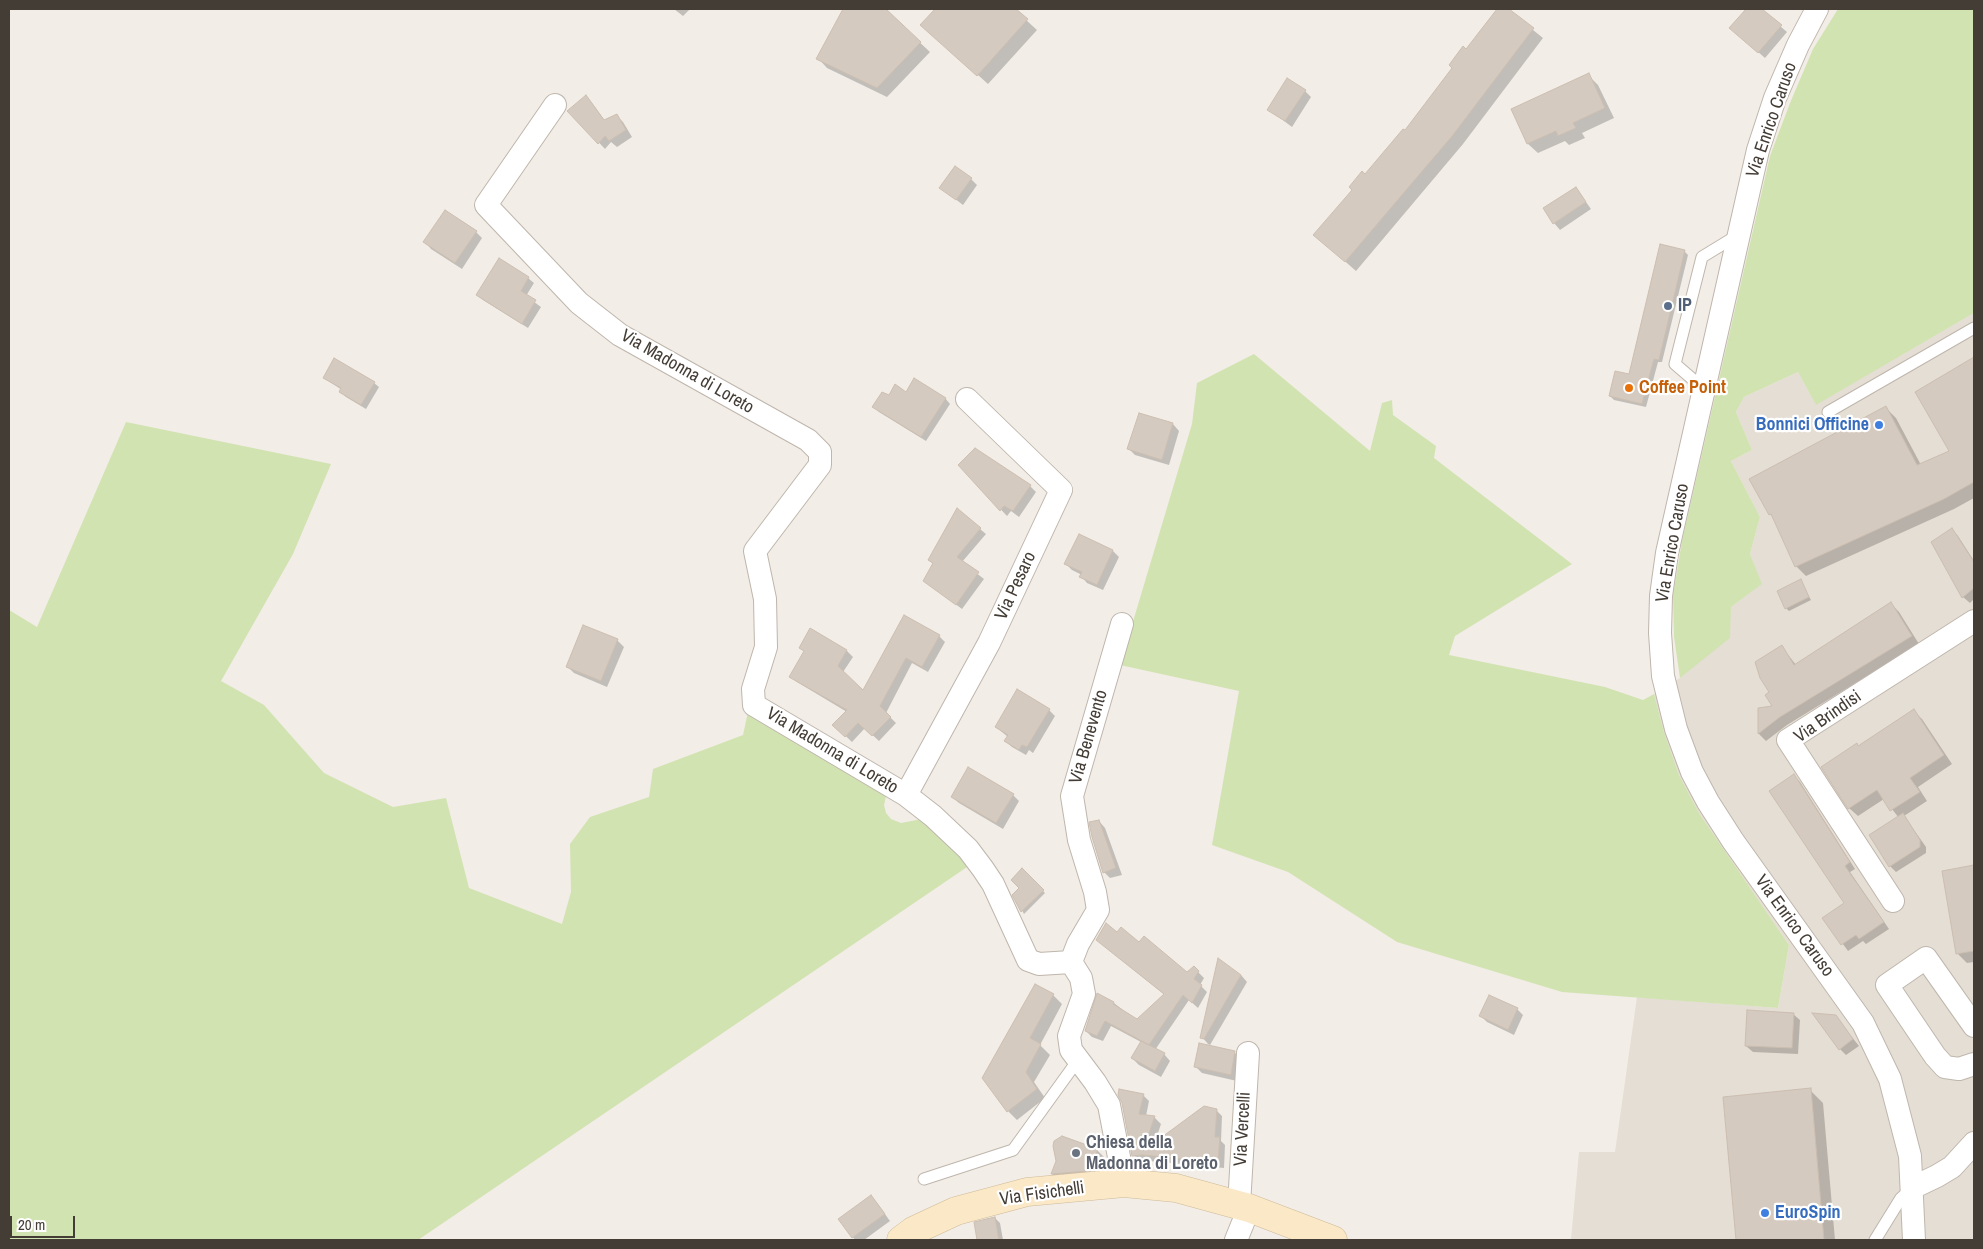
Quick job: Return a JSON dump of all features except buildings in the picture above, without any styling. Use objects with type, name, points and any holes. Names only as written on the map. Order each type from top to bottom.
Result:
[{"type":"main road","name":"Via Fisichelli","points":[[901,1240],[913,1231],[956,1210],[1027,1192],[1124,1183],[1176,1188],[1244,1207],[1333,1240]]},
{"type":"street","name":"Via Enrico Caruso","points":[[1817,9],[1798,45],[1775,98],[1758,150],[1667,553],[1661,596],[1660,632],[1663,676],[1676,729],[1692,772],[1718,817],[1863,1023],[1890,1079],[1910,1156],[1914,1240]]},
{"type":"street","name":"Via Madonna di Loreto","points":[[555,105],[486,206],[573,297],[620,336],[808,440],[820,452],[820,465],[755,551],[765,599],[766,647],[753,689],[754,705],[906,795],[968,849],[978,862],[993,884],[1028,960],[1039,964],[1071,962]]},
{"type":"street","name":"Via Pesaro","points":[[906,795],[989,643],[1060,490],[967,399]]},
{"type":"street","name":"Via Brindisi","points":[[1893,901],[1788,740],[1974,621]]},
{"type":"street","name":"Via Benevento","points":[[1071,962],[1078,944],[1098,910],[1095,892],[1079,840],[1072,796],[1122,624]]},
{"type":"street","points":[[1974,1026],[1926,958],[1888,985],[1935,1056],[1945,1067],[1959,1069],[1974,1064]]},
{"type":"street","points":[[1071,962],[1081,978],[1084,994],[1069,1036],[1070,1050],[1109,1105],[1124,1183]]},
{"type":"street","name":"Via Vercelli","points":[[1236,1240],[1244,1207],[1248,1053]]},
{"type":"street","points":[[1912,1188],[1952,1167],[1974,1143]]},
{"type":"lane","points":[[1704,389],[1676,364],[1702,257],[1739,234]]},
{"type":"lane","points":[[1828,412],[1974,328]]},
{"type":"lane","points":[[924,1179],[1013,1150],[1078,1060]]},
{"type":"lane","points":[[1875,1240],[1901,1198],[1912,1188]]},
{"type":"shaded area","points":[[1974,313],[1974,1240],[1571,1240],[1579,1152],[1615,1152],[1637,997],[1778,1008],[1789,945],[1699,813],[1679,775],[1664,732],[1654,694],[1680,678],[1731,607],[1761,584],[1750,554],[1760,517],[1731,461],[1752,450],[1736,412],[1744,397],[1798,372],[1816,404]]},
{"type":"green space","points":[[1838,9],[1974,9],[1974,313],[1816,405],[1798,372],[1744,397],[1736,412],[1752,450],[1731,461],[1760,517],[1750,554],[1762,584],[1731,607],[1730,638],[1680,678],[1674,637],[1673,595],[1682,541],[1770,156],[1813,49]]},
{"type":"green space","points":[[1254,354],[1370,451],[1382,403],[1392,400],[1393,415],[1436,446],[1434,458],[1572,564],[1455,636],[1449,655],[1605,687],[1643,700],[1654,694],[1664,732],[1679,775],[1699,813],[1789,945],[1778,1008],[1562,992],[1397,942],[1288,872],[1212,845],[1239,691],[1120,665],[1192,424],[1197,383]]},
{"type":"green space","points":[[126,422],[331,464],[293,554],[221,681],[264,705],[324,773],[393,807],[446,798],[469,888],[562,924],[571,892],[570,844],[590,817],[649,797],[653,769],[743,735],[748,712],[887,792],[884,805],[886,813],[891,819],[901,823],[922,819],[973,863],[418,1240],[9,1240],[9,610],[37,627]]},
{"type":"place","name":"IP","points":[[1668,306]]},
{"type":"place","name":"Coffee Point","points":[[1629,388]]},
{"type":"place","name":"Bonnici Officine","points":[[1879,425]]},
{"type":"place","name":"Chiesa della Madonna di Loreto","points":[[1076,1153]]},
{"type":"place","name":"EuroSpin","points":[[1765,1213]]}]
